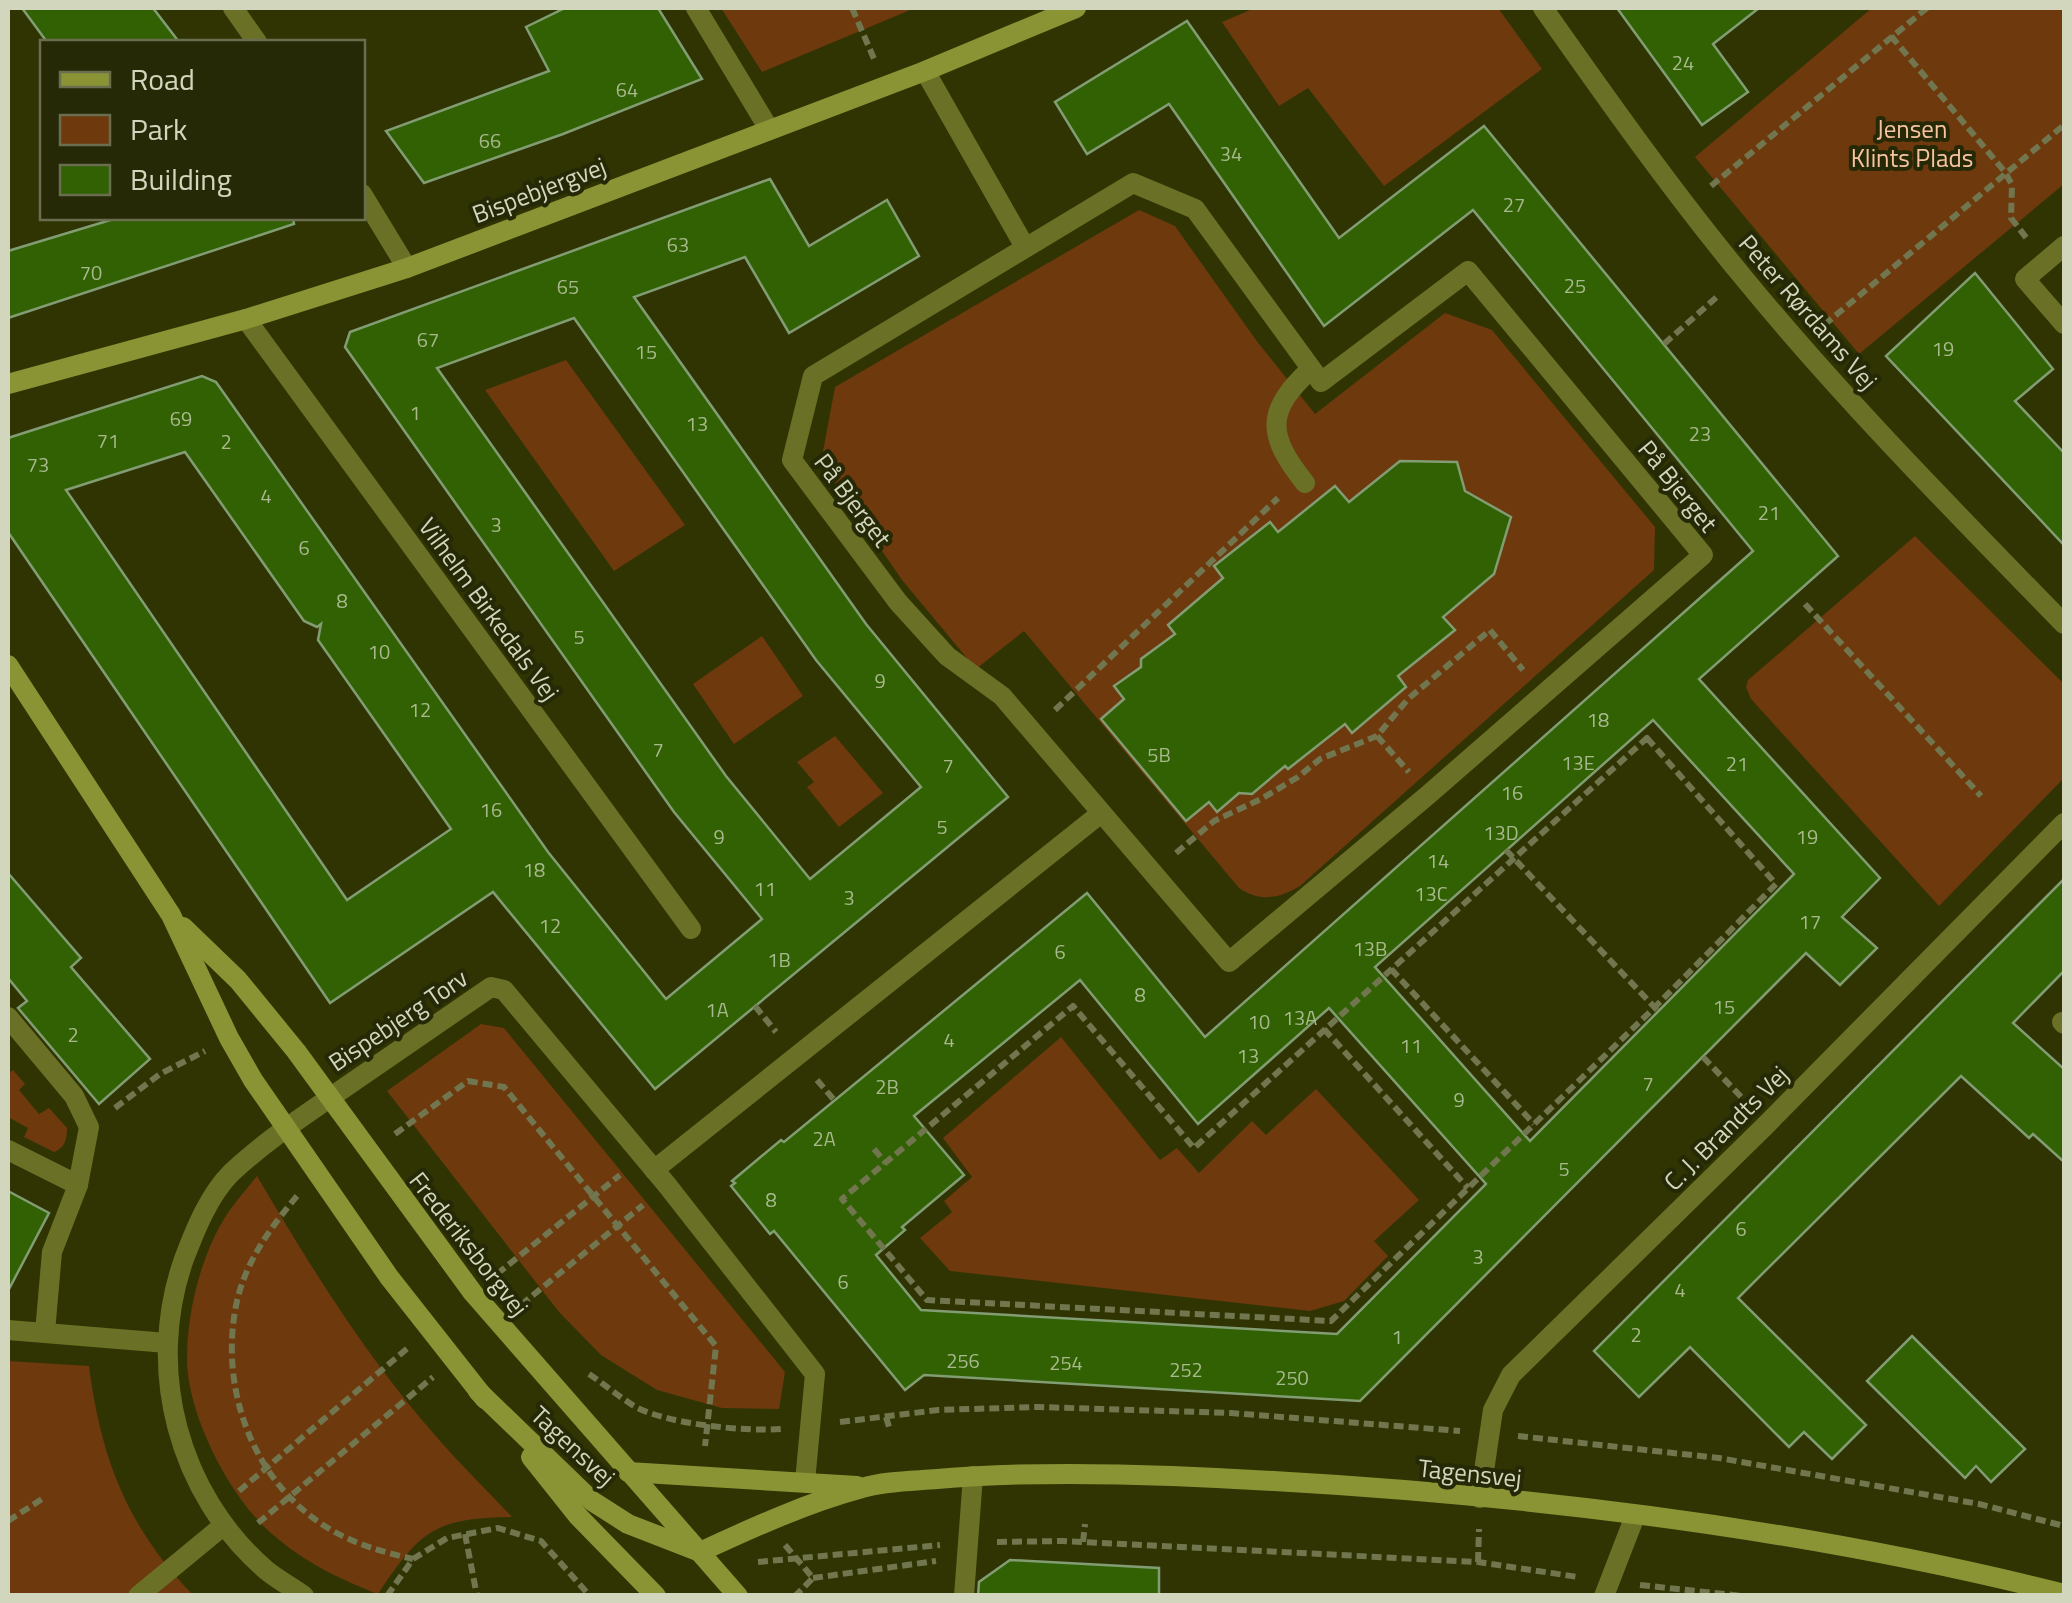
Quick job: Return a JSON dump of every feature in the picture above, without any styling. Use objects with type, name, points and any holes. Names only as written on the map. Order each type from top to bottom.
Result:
[{"type":"street","points":[[233,8],[256,40]]},
{"type":"street","points":[[696,8],[769,129]]},
{"type":"street","name":"Peter Rørdams Vej","points":[[1543,8],[1687,206],[1800,345],[1932,489],[2064,624]]},
{"type":"street","name":"Bispebjergvej","points":[[8,384],[246,319],[407,268],[924,71],[1066,10]]},
{"type":"street","points":[[924,71],[1025,247]]},
{"type":"street","name":"På Bjerget","points":[[1133,183],[1195,210],[1312,369],[1321,382],[1468,271],[1703,555],[1230,962],[1002,696],[947,656],[898,602],[792,460],[813,376],[1133,183]]},
{"type":"street","points":[[365,199],[407,268]]},
{"type":"street","points":[[2064,246],[2025,280],[2064,324]]},
{"type":"street","name":"Vilhelm Birkedals Vej","points":[[246,319],[691,928]]},
{"type":"street","points":[[1305,483],[1284,456],[1277,424],[1285,393],[1312,369]]},
{"type":"street","name":"Frederiksborgvej","points":[[8,665],[171,915],[229,1038],[317,1172],[429,1330],[578,1516],[656,1596]]},
{"type":"street","points":[[654,1171],[1100,814]]},
{"type":"street","name":"C. J. Brandts Vej","points":[[1480,1498],[1493,1410],[1511,1375],[2064,823]]},
{"type":"street","name":"Frederiksborgvej","points":[[171,915],[238,980],[296,1051],[473,1293],[738,1596]]},
{"type":"street","name":"Bispebjerg Torv","points":[[304,1596],[267,1570],[225,1525],[186,1457],[174,1420],[168,1382],[167,1343],[175,1283],[196,1226],[228,1176],[287,1128],[491,987],[504,990],[654,1171],[814,1374],[804,1482]]},
{"type":"street","points":[[8,1016],[74,1096],[89,1127],[78,1186],[52,1252],[45,1332]]},
{"type":"street","points":[[8,1150],[78,1186]]},
{"type":"street","points":[[8,1330],[167,1343]]},
{"type":"street","name":"Tagensvej","points":[[478,1391],[592,1501],[628,1524],[706,1559],[766,1521],[864,1487]]},
{"type":"street","name":"Tagensvej","points":[[628,1472],[864,1487],[1050,1472],[1273,1480],[1634,1516],[1821,1543],[1995,1576],[2064,1594]]},
{"type":"street","points":[[964,1596],[973,1476]]},
{"type":"street","points":[[1607,1589],[1634,1516]]},
{"type":"street","points":[[138,1596],[225,1525]]},
{"type":"path","points":[[852,8],[885,85]]},
{"type":"path","points":[[1687,206],[1927,8]]},
{"type":"path","points":[[1891,36],[2005,172],[2012,185],[2011,218],[2045,262]]},
{"type":"path","points":[[1800,345],[2064,124]]},
{"type":"path","points":[[1664,344],[1741,275]]},
{"type":"path","points":[[1032,732],[1280,496],[1305,483]]},
{"type":"path","points":[[1805,604],[1981,796]]},
{"type":"path","points":[[1152,873],[1214,820],[1261,799],[1320,759],[1377,736],[1408,699],[1490,630],[1544,695]]},
{"type":"path","points":[[1377,736],[1428,795]]},
{"type":"path","points":[[1647,738],[1776,884],[1657,1010],[1330,1321],[927,1300],[842,1199],[1073,1006],[1194,1148],[1513,858],[1647,738]]},
{"type":"path","points":[[1506,850],[1657,1010]]},
{"type":"path","points":[[1391,969],[1534,1124]]},
{"type":"path","points":[[1324,1029],[1468,1188]]},
{"type":"path","points":[[89,1127],[160,1074],[229,1038]]},
{"type":"path","points":[[1703,1057],[1766,1124]]},
{"type":"path","points":[[369,1153],[468,1080],[504,1087],[716,1346],[704,1446],[730,1478]]},
{"type":"path","points":[[874,1148],[886,1163]]},
{"type":"path","points":[[473,1293],[594,1196],[654,1171]]},
{"type":"path","points":[[498,1323],[617,1226],[654,1171]]},
{"type":"path","points":[[317,1172],[260,1246],[238,1300],[231,1343],[234,1387],[246,1430],[266,1468],[290,1497],[326,1527],[368,1548],[413,1559]]},
{"type":"path","points":[[225,1525],[266,1468],[429,1330]]},
{"type":"path","points":[[225,1525],[290,1497],[453,1360]]},
{"type":"path","points":[[574,1363],[638,1408],[751,1432],[938,1410],[1057,1407],[1231,1413],[1719,1458],[1980,1504],[2064,1526]]},
{"type":"path","points":[[886,1417],[890,1430]]},
{"type":"path","points":[[8,1521],[45,1496]]},
{"type":"path","points":[[1084,1542],[1085,1524]]},
{"type":"path","points":[[387,1596],[413,1559],[448,1538],[498,1528],[541,1541],[590,1596]]},
{"type":"path","points":[[465,1534],[477,1596]]},
{"type":"path","points":[[706,1559],[1084,1542],[1478,1562],[1607,1589],[1744,1596]]},
{"type":"path","points":[[813,1578],[968,1549]]},
{"type":"green space","points":[[721,8],[915,8],[762,72]]},
{"type":"green space","points":[[1255,8],[1498,8],[1542,69],[1384,186],[1308,88],[1279,106],[1222,22]]},
{"type":"green space","name":"Jensen Klints Plads","points":[[1872,8],[2064,8],[2064,184],[1859,354],[1695,157]]},
{"type":"green space","points":[[1139,210],[1175,226],[1256,340],[1315,414],[1445,313],[1492,330],[1655,527],[1654,570],[1300,886],[1277,896],[1262,897],[1239,888],[1024,631],[976,669],[902,580],[821,462],[835,387]]},
{"type":"green space","points":[[566,360],[685,525],[614,571],[485,390]]},
{"type":"green space","points":[[1915,536],[2064,684],[2064,778],[1939,906],[1751,699],[1746,687],[1748,680]]},
{"type":"green space","points":[[762,636],[803,696],[734,744],[693,684]]},
{"type":"green space","points":[[835,736],[883,793],[839,827],[807,787],[814,782],[797,762]]},
{"type":"green space","points":[[481,1024],[504,1028],[785,1372],[779,1409],[722,1408],[657,1390],[601,1355],[559,1312],[387,1091]]},
{"type":"green space","points":[[1061,1037],[1160,1160],[1177,1148],[1199,1173],[1252,1121],[1266,1135],[1316,1089],[1419,1200],[1374,1241],[1388,1256],[1344,1301],[1310,1311],[950,1271],[920,1238],[952,1212],[944,1201],[972,1177],[943,1138]]},
{"type":"green space","points":[[13,1070],[25,1084],[19,1090],[39,1114],[49,1108],[67,1128],[65,1143],[58,1150],[54,1152],[24,1137],[28,1128],[8,1117],[8,1074]]},
{"type":"green space","points":[[257,1176],[377,1362],[433,1433],[512,1517],[464,1521],[432,1532],[418,1542],[378,1594],[309,1561],[256,1518],[227,1478],[194,1405],[187,1359],[197,1287],[208,1251],[224,1219]]},
{"type":"green space","points":[[8,1361],[89,1366],[101,1431],[121,1490],[151,1543],[193,1595],[8,1595]]},
{"type":"building","points":[[22,8],[153,8],[177,40],[46,40]]},
{"type":"building","points":[[565,8],[658,8],[702,79],[424,183],[386,131],[549,71],[526,27]]},
{"type":"building","points":[[1617,8],[1759,8],[1713,44],[1748,92],[1702,125]]},
{"type":"building","points":[[1187,21],[1339,238],[1484,126],[1838,556],[1699,679],[1880,878],[1842,917],[1877,948],[1840,985],[1806,953],[1360,1401],[924,1375],[905,1390],[774,1231],[770,1234],[731,1186],[735,1183],[732,1181],[1087,893],[1205,1037],[1753,551],[1473,210],[1324,326],[1169,104],[1087,154],[1055,102]],"holes":[[[1653,720],[1794,874],[1530,1141],[1375,967]],[[1080,980],[1198,1124],[1329,1008],[1486,1184],[1337,1334],[921,1310],[876,1255],[905,1230],[902,1227],[964,1175],[914,1116]]]},
{"type":"building","points":[[770,179],[809,246],[887,200],[919,256],[789,333],[745,257],[634,297],[866,624],[1008,797],[655,1089],[493,892],[330,1003],[8,532],[8,438],[202,376],[216,382],[548,852],[666,999],[762,919],[674,812],[345,347],[350,332]],"holes":[[[574,318],[816,660],[921,787],[810,879],[726,776],[437,368]],[[185,452],[304,621],[317,627],[321,624],[318,640],[451,829],[347,900],[66,490]]]},
{"type":"building","points":[[110,220],[293,220],[294,224],[8,318],[8,251]]},
{"type":"building","points":[[1975,273],[2053,369],[2015,401],[2064,453],[2064,545],[1886,356]]},
{"type":"building","points":[[1400,461],[1457,462],[1465,491],[1511,517],[1494,574],[1443,617],[1455,630],[1398,676],[1406,687],[1352,733],[1345,724],[1252,794],[1239,793],[1217,812],[1209,802],[1186,821],[1101,719],[1124,699],[1114,686],[1141,667],[1141,659],[1175,634],[1168,625],[1223,578],[1214,566],[1270,522],[1278,532],[1335,486],[1349,502]]},
{"type":"building","points":[[8,873],[81,958],[71,967],[150,1059],[99,1104],[18,1008],[27,1001],[8,978]]},
{"type":"building","points":[[2064,879],[2064,971],[2013,1023],[2064,1069],[2064,1162],[2033,1134],[2029,1138],[1961,1076],[1738,1298],[1866,1425],[1832,1459],[1804,1432],[1789,1447],[1690,1347],[1639,1397],[1594,1351]]},
{"type":"building","points":[[8,1191],[49,1213],[8,1291]]},
{"type":"building","points":[[1912,1336],[2025,1449],[1991,1482],[1976,1466],[1965,1478],[1867,1381]]},
{"type":"building","points":[[1010,1560],[1159,1568],[1159,1596],[978,1596],[979,1582]]}]
